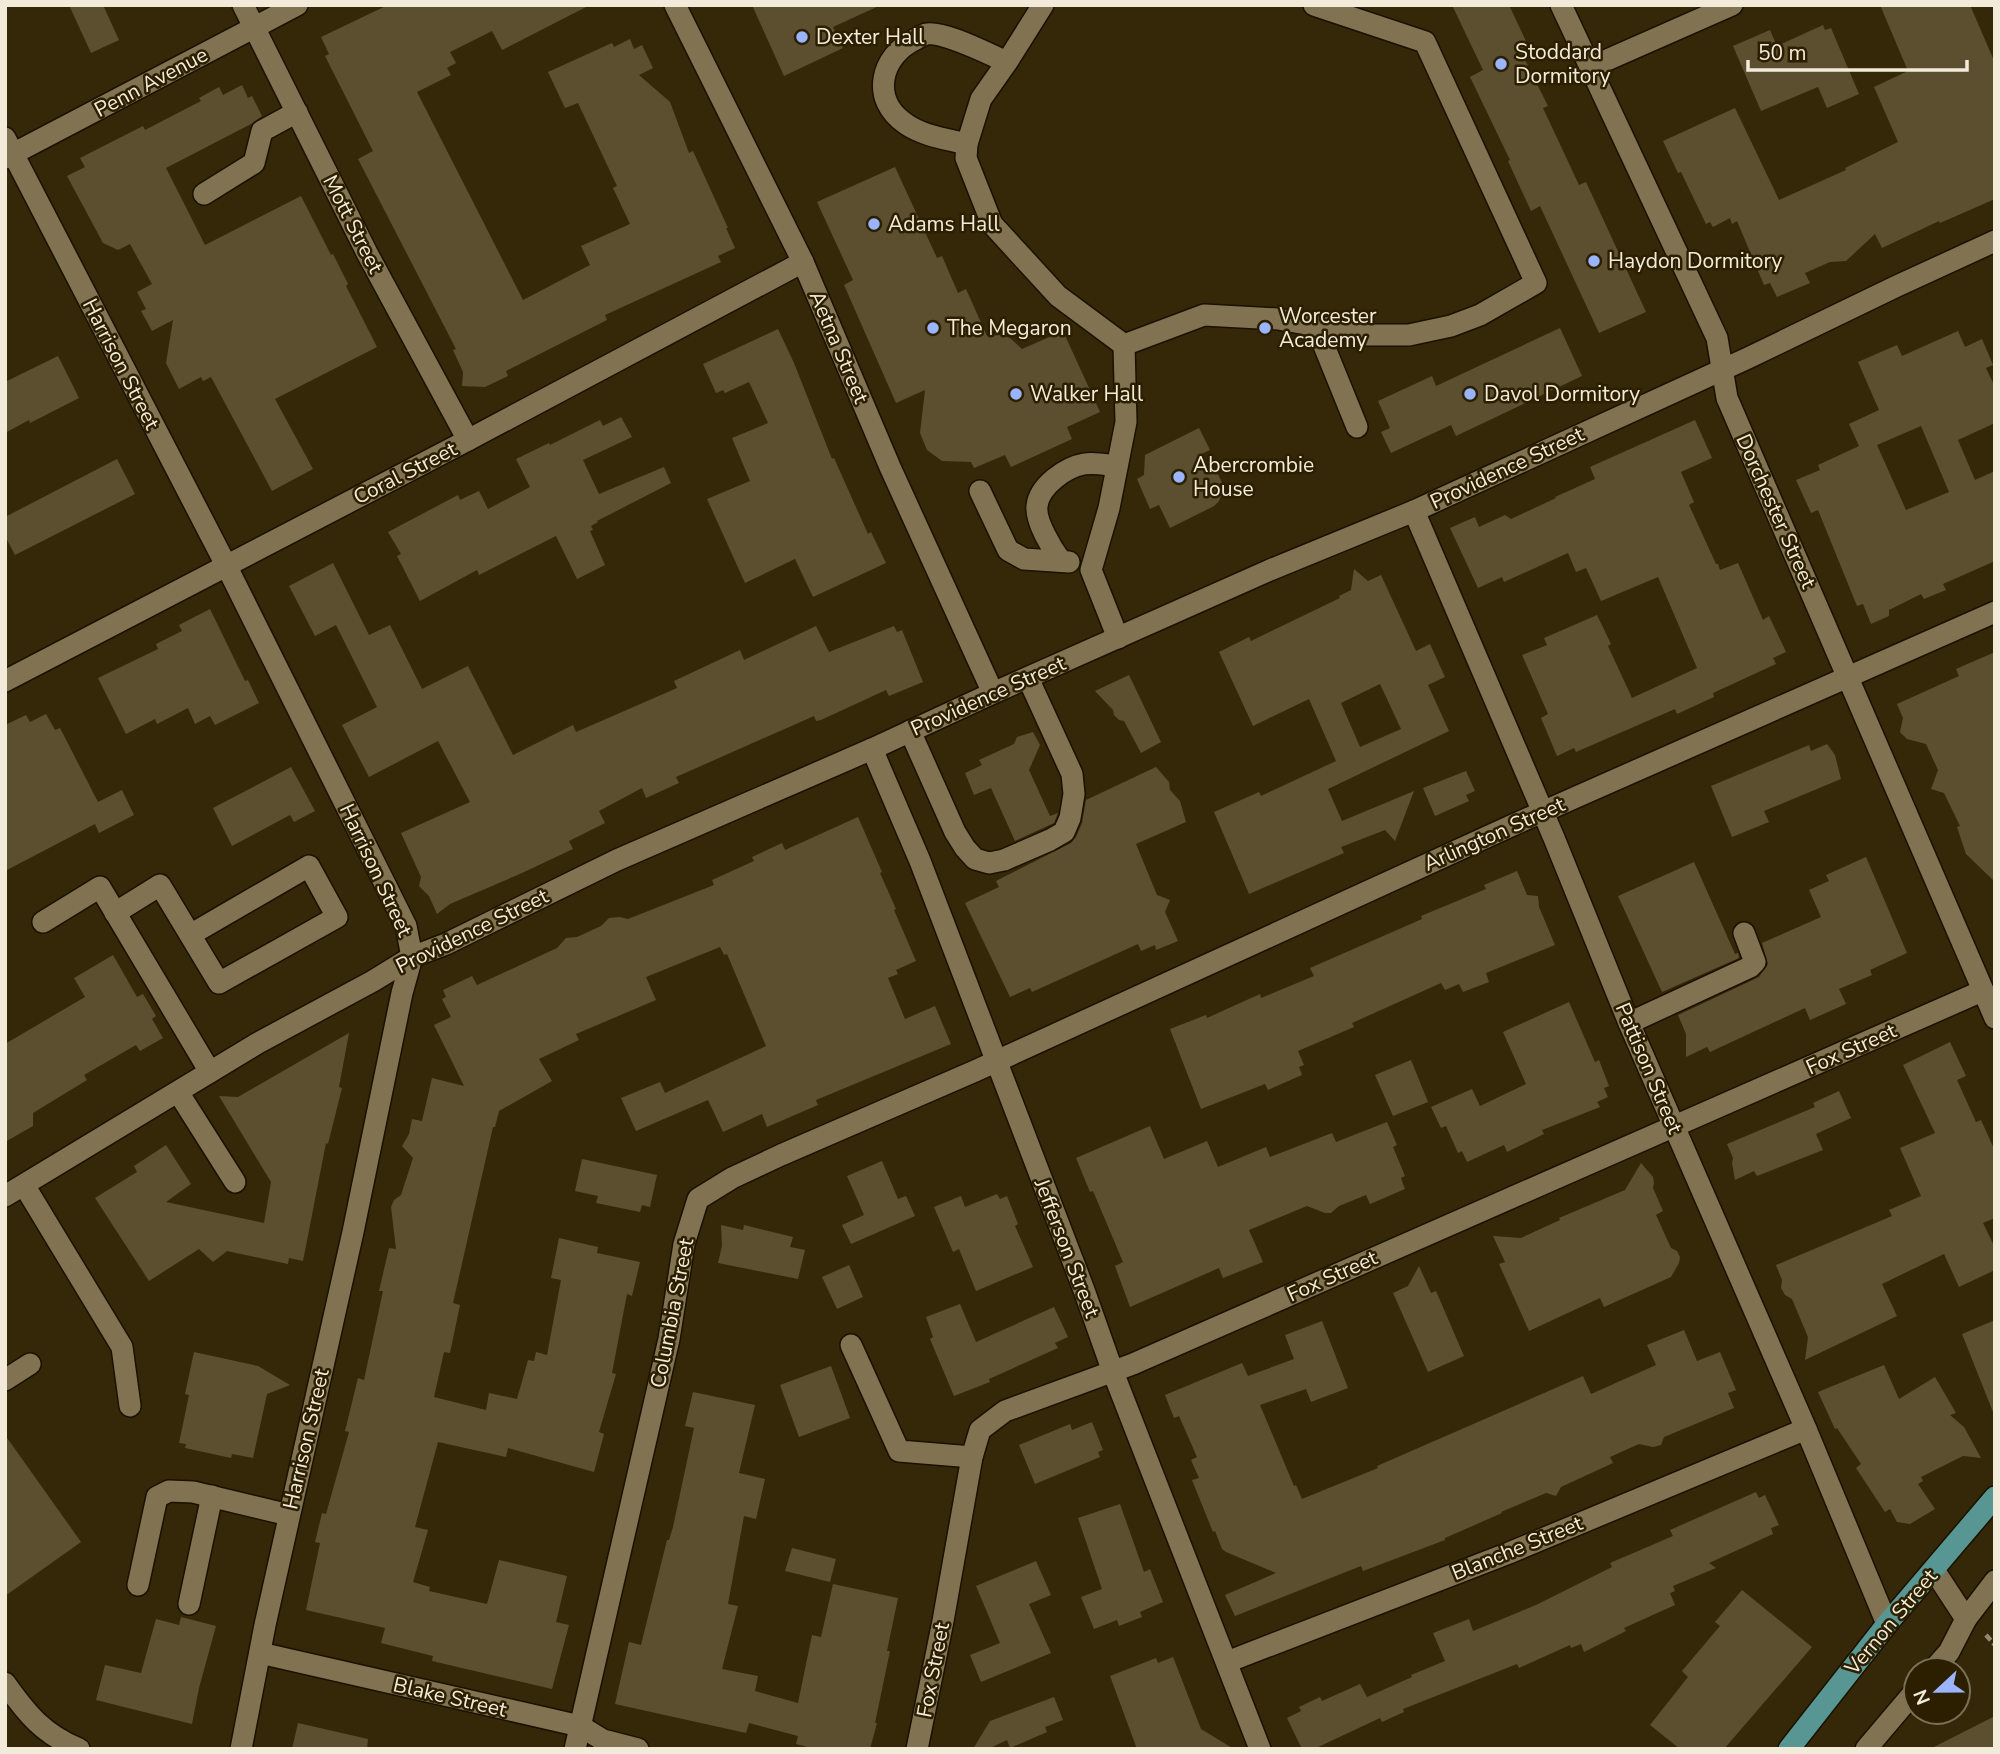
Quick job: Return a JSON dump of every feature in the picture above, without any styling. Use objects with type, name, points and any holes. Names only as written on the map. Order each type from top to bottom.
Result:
[{"type":"main road","name":"Vernon Street","points":[[1789,1749],[1887,1624],[1993,1504]]},
{"type":"street","name":"Mott Street","points":[[243,5],[367,253],[468,440]]},
{"type":"street","name":"Penn Avenue","points":[[8,150],[296,5]]},
{"type":"street","name":"Aetna Street","points":[[675,5],[803,262],[890,467],[993,693]]},
{"type":"street","points":[[1042,5],[981,99],[967,144],[966,158],[992,224],[1058,296],[1124,345]]},
{"type":"street","points":[[1124,345],[1204,315],[1278,319],[1367,335],[1409,335],[1451,327],[1480,315],[1536,283],[1425,42],[1314,5]]},
{"type":"street","name":"Dorchester Street","points":[[1561,5],[1717,338],[1727,398],[1995,1018]]},
{"type":"street","points":[[1591,67],[1732,5]]},
{"type":"street","points":[[967,144],[926,134],[905,124],[890,109],[883,94],[885,71],[895,54],[908,43],[926,34],[946,37],[1007,62]]},
{"type":"street","points":[[204,194],[254,163],[262,131],[297,112]]},
{"type":"street","name":"Harrison Street","points":[[8,150],[226,565],[406,926],[412,957],[289,1515],[241,1749]]},
{"type":"street","name":"Providence Street","points":[[14,1191],[258,1043],[412,957],[446,944],[617,860],[1270,570],[1414,510],[1995,241]]},
{"type":"street","name":"Coral Street","points":[[5,681],[803,262]]},
{"type":"street","points":[[1316,326],[1357,427]]},
{"type":"street","points":[[1118,638],[1091,570],[1109,508],[1126,422],[1124,345]]},
{"type":"street","points":[[1061,561],[1045,538],[1036,507],[1044,488],[1058,476],[1082,464],[1117,466]]},
{"type":"street","points":[[980,491],[1008,550],[1024,559],[1092,565]]},
{"type":"street","name":"Pattison Street","points":[[1414,510],[1629,1023],[1887,1624]]},
{"type":"street","name":"Arlington Street","points":[[996,1060],[1995,612]]},
{"type":"street","points":[[910,731],[955,832],[975,859],[989,863],[1004,860],[1050,840],[1064,832],[1070,818],[1074,793],[1072,774],[1028,678]]},
{"type":"street","name":"Jefferson Street","points":[[872,749],[920,861],[1113,1372],[1260,1749]]},
{"type":"street","points":[[115,913],[160,885],[219,983],[337,917],[309,866],[190,934]]},
{"type":"street","points":[[43,922],[100,887],[209,1072]]},
{"type":"street","points":[[1629,1023],[1750,967],[1755,962],[1744,933]]},
{"type":"street","name":"Fox Street","points":[[917,1749],[972,1457],[980,1430],[1004,1411],[1113,1372],[1982,991]]},
{"type":"street","name":"Columbia Street","points":[[575,1749],[669,1339],[684,1244],[698,1199],[732,1178],[781,1155],[996,1060]]},
{"type":"street","points":[[178,1092],[235,1182]]},
{"type":"street","points":[[14,1191],[122,1347],[130,1406]]},
{"type":"street","points":[[851,1345],[899,1451],[972,1457]]},
{"type":"street","points":[[5,1380],[30,1364]]},
{"type":"street","name":"Blanche Street","points":[[1227,1662],[1509,1553],[1805,1429]]},
{"type":"street","points":[[138,1585],[157,1497],[170,1491],[193,1492],[289,1515]]},
{"type":"street","points":[[189,1604],[212,1496]]},
{"type":"street","points":[[1934,1570],[1966,1619]]},
{"type":"street","points":[[1945,1656],[1966,1619],[1995,1581]]},
{"type":"street","name":"Blake Street","points":[[260,1653],[580,1726],[603,1740],[638,1749]]},
{"type":"street","points":[[5,1683],[38,1726],[55,1738],[79,1749]]},
{"type":"street","points":[[1866,1749],[1902,1707]]},
{"type":"building","points":[[69,5],[103,5],[119,40],[91,53]]},
{"type":"building","points":[[388,5],[590,5],[502,50],[492,31],[450,52],[456,63],[447,68],[451,75],[417,92],[523,300],[590,265],[581,246],[630,224],[613,188],[617,186],[578,103],[565,108],[548,72],[612,43],[614,47],[630,39],[634,49],[642,45],[653,68],[639,75],[670,102],[689,153],[693,151],[735,248],[718,256],[721,262],[605,315],[607,320],[506,371],[508,376],[485,387],[462,386],[463,372],[453,350],[456,349],[358,159],[373,151],[325,56],[329,54],[321,37]]},
{"type":"building","name":"Dexter Hall","points":[[752,5],[881,5],[833,27],[843,48],[784,76]]},
{"type":"building","points":[[1452,5],[1509,5],[1531,52],[1523,56],[1548,106],[1543,108],[1579,185],[1586,182],[1646,312],[1599,333],[1540,206],[1531,211],[1470,77],[1483,70]]},
{"type":"building","points":[[1880,5],[1970,5],[1995,63],[1995,199],[1882,248],[1875,234],[1846,261],[1830,262],[1805,273],[1810,283],[1777,297],[1770,283],[1764,285],[1737,221],[1732,224],[1730,218],[1713,227],[1710,222],[1706,224],[1663,141],[1735,108],[1779,200],[1846,170],[1845,168],[1898,142],[1874,87],[1908,71]]},
{"type":"building","points":[[1823,25],[1825,30],[1831,28],[1859,94],[1827,108],[1818,87],[1761,111],[1733,46],[1770,30],[1777,46]]},
{"type":"building","points":[[242,85],[248,98],[252,96],[262,116],[166,168],[205,245],[301,196],[331,255],[333,254],[377,347],[275,399],[313,469],[272,491],[211,377],[203,381],[201,377],[179,389],[166,363],[173,320],[152,331],[141,311],[146,309],[137,292],[152,284],[130,244],[118,250],[103,243],[67,176],[85,167],[80,158],[143,126],[145,130],[201,101],[199,98],[219,87],[223,95]]},
{"type":"building","points":[[895,167],[937,258],[942,256],[958,293],[966,289],[987,336],[1001,335],[1010,338],[1022,349],[1063,331],[1100,412],[1067,427],[1072,439],[1011,467],[1005,455],[974,468],[971,462],[942,461],[927,450],[920,433],[925,390],[896,403],[844,285],[853,280],[817,202]]},
{"type":"building","name":"Davol Dormitory","points":[[1560,328],[1582,376],[1456,436],[1451,425],[1391,453],[1381,432],[1390,428],[1378,401],[1432,376],[1436,386]]},
{"type":"building","points":[[778,329],[832,459],[834,458],[868,534],[871,532],[886,563],[813,597],[795,559],[745,583],[707,499],[750,481],[732,438],[768,423],[749,382],[725,393],[723,390],[716,393],[703,364]]},
{"type":"building","points":[[1958,331],[1965,347],[1982,339],[1993,365],[1986,368],[1995,387],[1995,423],[1958,440],[1975,480],[1995,471],[1995,561],[1943,584],[1946,590],[1924,599],[1921,594],[1889,610],[1889,616],[1871,624],[1863,604],[1857,606],[1818,510],[1811,513],[1796,480],[1820,470],[1818,465],[1859,446],[1849,424],[1879,410],[1858,362],[1897,345],[1902,356]],"holes":[[[1921,426],[1949,492],[1906,510],[1877,445]]]},
{"type":"building","points":[[58,356],[79,398],[5,433],[5,382]]},
{"type":"building","points":[[621,417],[632,437],[583,460],[599,494],[664,467],[671,483],[591,526],[593,530],[590,531],[605,565],[577,579],[556,536],[479,575],[477,570],[420,601],[397,556],[401,554],[388,532],[458,495],[460,500],[479,491],[488,509],[530,487],[516,459],[600,420],[603,426]]},
{"type":"building","points":[[1695,420],[1712,458],[1681,472],[1694,502],[1689,505],[1716,564],[1720,570],[1738,563],[1763,620],[1769,616],[1786,652],[1773,658],[1776,664],[1713,693],[1714,697],[1677,714],[1675,709],[1576,752],[1574,748],[1557,756],[1541,718],[1548,714],[1522,655],[1547,645],[1544,638],[1597,615],[1632,698],[1697,668],[1658,577],[1601,601],[1586,568],[1576,572],[1568,553],[1504,582],[1502,577],[1478,588],[1450,528],[1475,517],[1479,527],[1505,515],[1511,519],[1595,479],[1590,467]]},
{"type":"building","name":"Abercrombie House","points":[[1199,428],[1210,450],[1199,455],[1219,476],[1222,493],[1214,506],[1170,528],[1159,505],[1150,509],[1137,479],[1144,475],[1145,455]]},
{"type":"building","points":[[117,459],[135,494],[15,555],[5,536],[5,517]]},
{"type":"building","points":[[333,563],[369,635],[390,625],[422,689],[468,666],[513,755],[573,725],[576,732],[677,688],[674,681],[740,650],[744,660],[816,626],[829,652],[894,626],[897,632],[902,630],[923,682],[889,696],[886,690],[821,720],[816,721],[814,716],[676,777],[679,783],[646,798],[642,788],[599,811],[605,823],[569,841],[573,849],[450,904],[437,914],[429,896],[419,886],[421,877],[401,833],[470,802],[438,741],[369,777],[342,725],[377,707],[336,625],[315,636],[289,586]]},
{"type":"building","points":[[1354,569],[1368,581],[1381,575],[1416,651],[1430,644],[1445,677],[1428,685],[1449,731],[1328,789],[1342,821],[1414,791],[1395,841],[1385,830],[1341,847],[1344,853],[1249,894],[1214,812],[1259,792],[1261,796],[1336,761],[1309,699],[1253,726],[1219,652],[1249,637],[1251,641],[1340,598],[1339,596],[1351,590]],"holes":[[[1380,684],[1401,729],[1360,747],[1341,703]]]},
{"type":"building","points":[[210,609],[245,681],[248,680],[259,703],[215,725],[210,716],[195,724],[188,708],[157,724],[155,719],[126,734],[98,678],[158,649],[156,644],[182,631],[179,625]]},
{"type":"building","points":[[1995,652],[1995,882],[1966,854],[1957,827],[1960,826],[1944,793],[1931,789],[1938,770],[1926,744],[1907,739],[1900,732],[1903,718],[1897,704],[1959,676],[1956,669]]},
{"type":"building","points":[[1129,675],[1161,742],[1141,753],[1124,721],[1114,715],[1113,710],[1095,691]]},
{"type":"building","points":[[46,714],[55,730],[60,728],[98,802],[122,790],[134,815],[99,833],[95,824],[5,871],[5,725],[26,715],[30,722]]},
{"type":"building","points":[[1033,732],[1040,745],[1029,770],[1050,816],[1058,813],[1054,823],[1015,841],[991,788],[974,795],[965,773],[982,765],[979,760],[1014,744],[1017,737]]},
{"type":"building","points":[[1827,744],[1835,755],[1841,779],[1764,811],[1769,822],[1732,837],[1711,786],[1809,745],[1811,751]]},
{"type":"building","points":[[291,767],[315,811],[294,822],[290,815],[232,846],[213,808]]},
{"type":"building","points":[[1156,767],[1180,801],[1186,822],[1136,844],[1157,895],[1170,900],[1165,912],[1178,941],[1156,950],[1155,945],[1141,951],[1138,944],[1032,992],[1030,988],[1010,997],[965,903],[999,887],[996,881],[1071,843],[1082,823],[1086,800]]},
{"type":"building","points":[[1466,771],[1475,791],[1466,795],[1469,801],[1435,816],[1423,788]]},
{"type":"building","points":[[858,817],[916,961],[896,970],[898,974],[888,978],[905,1019],[935,1006],[951,1044],[816,1100],[818,1105],[767,1127],[762,1114],[723,1132],[708,1100],[636,1131],[621,1098],[660,1082],[665,1093],[766,1046],[727,954],[724,955],[720,947],[646,977],[656,1000],[576,1034],[579,1040],[539,1059],[552,1081],[499,1111],[493,1127],[453,1303],[460,1305],[450,1353],[444,1352],[434,1397],[486,1410],[489,1393],[517,1399],[528,1360],[534,1361],[536,1352],[547,1355],[561,1280],[551,1278],[559,1238],[598,1247],[597,1253],[640,1262],[632,1296],[627,1294],[612,1373],[616,1374],[599,1432],[604,1434],[594,1472],[508,1448],[506,1457],[438,1442],[415,1527],[428,1530],[413,1582],[430,1587],[429,1591],[487,1604],[499,1560],[567,1576],[556,1622],[569,1625],[552,1689],[432,1661],[433,1656],[381,1643],[385,1628],[306,1610],[320,1543],[315,1542],[322,1513],[326,1514],[349,1432],[345,1431],[358,1378],[364,1380],[383,1291],[379,1291],[389,1248],[396,1249],[391,1207],[394,1200],[401,1195],[413,1158],[402,1146],[409,1134],[412,1119],[422,1121],[432,1078],[464,1086],[434,1025],[451,1017],[442,999],[446,997],[443,990],[472,976],[477,985],[557,948],[566,938],[577,937],[601,926],[609,918],[628,919],[714,885],[712,880],[754,861],[752,857],[782,843],[785,850]]},
{"type":"building","points":[[1866,857],[1907,953],[1870,970],[1872,975],[1839,989],[1846,1004],[1810,1020],[1805,1008],[1710,1052],[1707,1047],[1686,1057],[1686,1034],[1678,1015],[1759,977],[1768,964],[1762,943],[1821,917],[1809,890],[1829,881],[1826,875]]},
{"type":"building","points":[[1694,862],[1739,958],[1662,992],[1618,896]]},
{"type":"building","points":[[1517,871],[1527,895],[1538,896],[1539,907],[1555,945],[1486,973],[1489,982],[1463,992],[1459,984],[1445,990],[1441,983],[1352,1023],[1354,1027],[1298,1051],[1304,1065],[1299,1067],[1302,1075],[1268,1090],[1265,1084],[1201,1109],[1170,1029],[1206,1015],[1207,1018],[1260,994],[1261,998],[1314,976],[1310,968],[1422,919],[1421,916],[1486,889],[1484,885]]},
{"type":"building","points":[[113,955],[137,997],[143,994],[156,1016],[152,1019],[163,1038],[140,1051],[136,1045],[84,1075],[87,1080],[33,1113],[33,1126],[5,1142],[5,1044],[85,997],[74,978]]},
{"type":"building","points":[[1569,1002],[1595,1062],[1599,1060],[1609,1086],[1604,1088],[1608,1097],[1597,1102],[1600,1107],[1542,1130],[1544,1134],[1507,1152],[1504,1145],[1467,1162],[1462,1151],[1458,1153],[1446,1126],[1441,1128],[1431,1107],[1472,1089],[1480,1106],[1526,1084],[1503,1032]]},
{"type":"building","points":[[349,1033],[339,1087],[342,1088],[328,1144],[326,1143],[303,1261],[289,1258],[288,1264],[227,1251],[213,1262],[199,1249],[149,1281],[95,1198],[137,1172],[134,1166],[166,1145],[191,1184],[166,1202],[264,1223],[271,1182],[219,1096],[238,1097]]},
{"type":"building","points":[[1950,1042],[1966,1076],[1957,1080],[1976,1122],[1981,1120],[1995,1151],[1995,1218],[1983,1223],[1995,1248],[1995,1270],[1959,1287],[1944,1254],[1882,1284],[1897,1316],[1805,1360],[1808,1337],[1792,1299],[1785,1295],[1781,1288],[1782,1280],[1776,1265],[1892,1216],[1889,1210],[1921,1196],[1900,1148],[1935,1133],[1903,1065]]},
{"type":"building","points":[[1411,1060],[1428,1102],[1393,1116],[1375,1075]]},
{"type":"building","points":[[1839,1091],[1851,1118],[1816,1134],[1823,1150],[1757,1176],[1754,1171],[1735,1180],[1733,1158],[1727,1144],[1815,1107],[1813,1103]]},
{"type":"building","points":[[1387,1122],[1397,1145],[1393,1147],[1405,1176],[1401,1178],[1405,1189],[1370,1204],[1366,1195],[1339,1206],[1331,1213],[1307,1206],[1249,1230],[1263,1262],[1223,1278],[1219,1268],[1130,1307],[1115,1266],[1123,1262],[1076,1158],[1150,1126],[1164,1159],[1207,1141],[1218,1167],[1266,1147],[1270,1157],[1332,1133],[1336,1142]]},
{"type":"building","points":[[582,1159],[657,1175],[650,1207],[642,1205],[640,1212],[596,1203],[598,1196],[575,1191]]},
{"type":"building","points":[[882,1161],[898,1199],[906,1196],[915,1216],[851,1244],[842,1225],[864,1215],[847,1176]]},
{"type":"building","points":[[1641,1163],[1653,1177],[1653,1188],[1663,1211],[1656,1215],[1671,1248],[1677,1251],[1680,1257],[1671,1277],[1604,1307],[1600,1298],[1529,1331],[1499,1264],[1505,1262],[1493,1236],[1521,1238],[1560,1220],[1559,1218],[1625,1190]]},
{"type":"building","points":[[997,1194],[1000,1199],[1007,1196],[1018,1224],[1015,1226],[1033,1267],[976,1291],[959,1249],[953,1252],[934,1207],[961,1196],[965,1207]]},
{"type":"building","points":[[721,1225],[743,1230],[744,1225],[793,1237],[790,1247],[805,1250],[798,1279],[718,1263],[722,1246]]},
{"type":"building","points":[[849,1265],[863,1297],[837,1309],[822,1277]]},
{"type":"building","points":[[1419,1266],[1431,1293],[1436,1291],[1464,1356],[1428,1372],[1393,1293],[1408,1286]]},
{"type":"building","points":[[960,1304],[976,1342],[1054,1307],[1068,1337],[1055,1343],[1058,1348],[989,1379],[990,1382],[954,1396],[930,1339],[933,1337],[926,1317]]},
{"type":"building","points":[[1995,1320],[1995,1412],[1993,1412],[1962,1334]]},
{"type":"building","points":[[1322,1321],[1348,1388],[1311,1402],[1306,1389],[1260,1405],[1302,1499],[1583,1376],[1591,1394],[1656,1365],[1647,1345],[1684,1330],[1697,1361],[1720,1352],[1736,1390],[1728,1393],[1734,1408],[1664,1437],[1661,1445],[1653,1447],[1639,1444],[1610,1457],[1613,1463],[1561,1487],[1556,1496],[1546,1493],[1445,1540],[1363,1571],[1361,1566],[1235,1616],[1225,1595],[1276,1573],[1222,1549],[1192,1480],[1199,1478],[1191,1460],[1197,1457],[1179,1416],[1174,1418],[1165,1395],[1242,1363],[1248,1376],[1294,1359],[1285,1335]]},
{"type":"building","points":[[194,1352],[258,1366],[290,1385],[267,1394],[253,1458],[232,1454],[231,1458],[185,1448],[186,1444],[179,1443]]},
{"type":"building","points":[[1884,1365],[1899,1399],[1935,1377],[1956,1413],[1950,1415],[1964,1427],[1981,1458],[1963,1456],[1921,1477],[1923,1481],[1918,1484],[1935,1509],[1910,1524],[1897,1522],[1890,1509],[1885,1512],[1856,1468],[1861,1464],[1837,1428],[1835,1429],[1818,1392]]},
{"type":"building","points":[[831,1366],[850,1418],[799,1437],[780,1385]]},
{"type":"building","points":[[693,1392],[755,1405],[739,1473],[765,1479],[756,1519],[744,1516],[728,1604],[738,1606],[722,1669],[758,1676],[755,1691],[798,1703],[812,1635],[821,1637],[833,1584],[898,1598],[877,1723],[870,1749],[815,1749],[796,1744],[798,1736],[749,1723],[746,1733],[615,1704],[629,1642],[641,1645],[667,1540],[673,1527],[694,1428],[685,1426]]},
{"type":"building","points":[[1092,1422],[1103,1450],[1098,1452],[1100,1457],[1035,1484],[1019,1445],[1070,1424],[1072,1430]]},
{"type":"building","points":[[5,1435],[81,1542],[5,1596]]},
{"type":"building","points":[[1756,1492],[1759,1498],[1765,1495],[1779,1525],[1771,1528],[1773,1534],[1709,1563],[1716,1568],[1673,1586],[1675,1591],[1670,1593],[1675,1605],[1624,1628],[1626,1631],[1584,1652],[1581,1644],[1571,1648],[1570,1645],[1519,1668],[1517,1664],[1403,1709],[1404,1712],[1382,1722],[1380,1718],[1314,1749],[1302,1749],[1287,1718],[1301,1711],[1299,1707],[1320,1697],[1322,1701],[1360,1684],[1367,1697],[1412,1677],[1411,1675],[1445,1661],[1433,1633],[1469,1619],[1473,1631],[1536,1605],[1612,1567],[1610,1563],[1673,1536],[1670,1530]]},
{"type":"building","points":[[1120,1504],[1144,1572],[1150,1569],[1163,1602],[1140,1612],[1142,1617],[1119,1626],[1117,1620],[1094,1629],[1081,1597],[1102,1589],[1078,1518]]},
{"type":"building","points":[[792,1548],[836,1559],[830,1582],[785,1571]]},
{"type":"building","points":[[1036,1561],[1051,1595],[1029,1604],[1051,1653],[981,1682],[970,1655],[1000,1643],[976,1586]]},
{"type":"building","points":[[1742,1590],[1812,1647],[1724,1749],[1680,1749],[1650,1725],[1688,1677],[1682,1671],[1720,1626],[1715,1622]]},
{"type":"building","points":[[181,1617],[216,1626],[192,1724],[96,1700],[105,1665],[141,1673],[156,1619],[179,1625]]},
{"type":"building","points":[[1173,1657],[1201,1729],[1234,1749],[1137,1749],[1110,1676],[1156,1658],[1158,1663]]},
{"type":"building","points":[[1054,1697],[1063,1720],[1045,1727],[1047,1732],[1010,1748],[1007,1740],[988,1749],[973,1749],[990,1721]]},
{"type":"building","points":[[1995,1716],[1995,1749],[1930,1749]]},
{"type":"building","points":[[298,1723],[368,1739],[367,1749],[292,1749]]},
{"type":"place","name":"Dexter Hall","points":[[802,37]]},
{"type":"place","name":"Stoddard Dormitory","points":[[1501,64]]},
{"type":"place","name":"Adams Hall","points":[[874,224]]},
{"type":"place","name":"Haydon Dormitory","points":[[1594,261]]},
{"type":"place","name":"The Megaron","points":[[933,328]]},
{"type":"place","name":"Worcester Academy","points":[[1265,328]]},
{"type":"place","name":"Walker Hall","points":[[1016,394]]},
{"type":"place","name":"Davol Dormitory","points":[[1470,394]]},
{"type":"place","name":"Abercrombie House","points":[[1179,477]]}]
